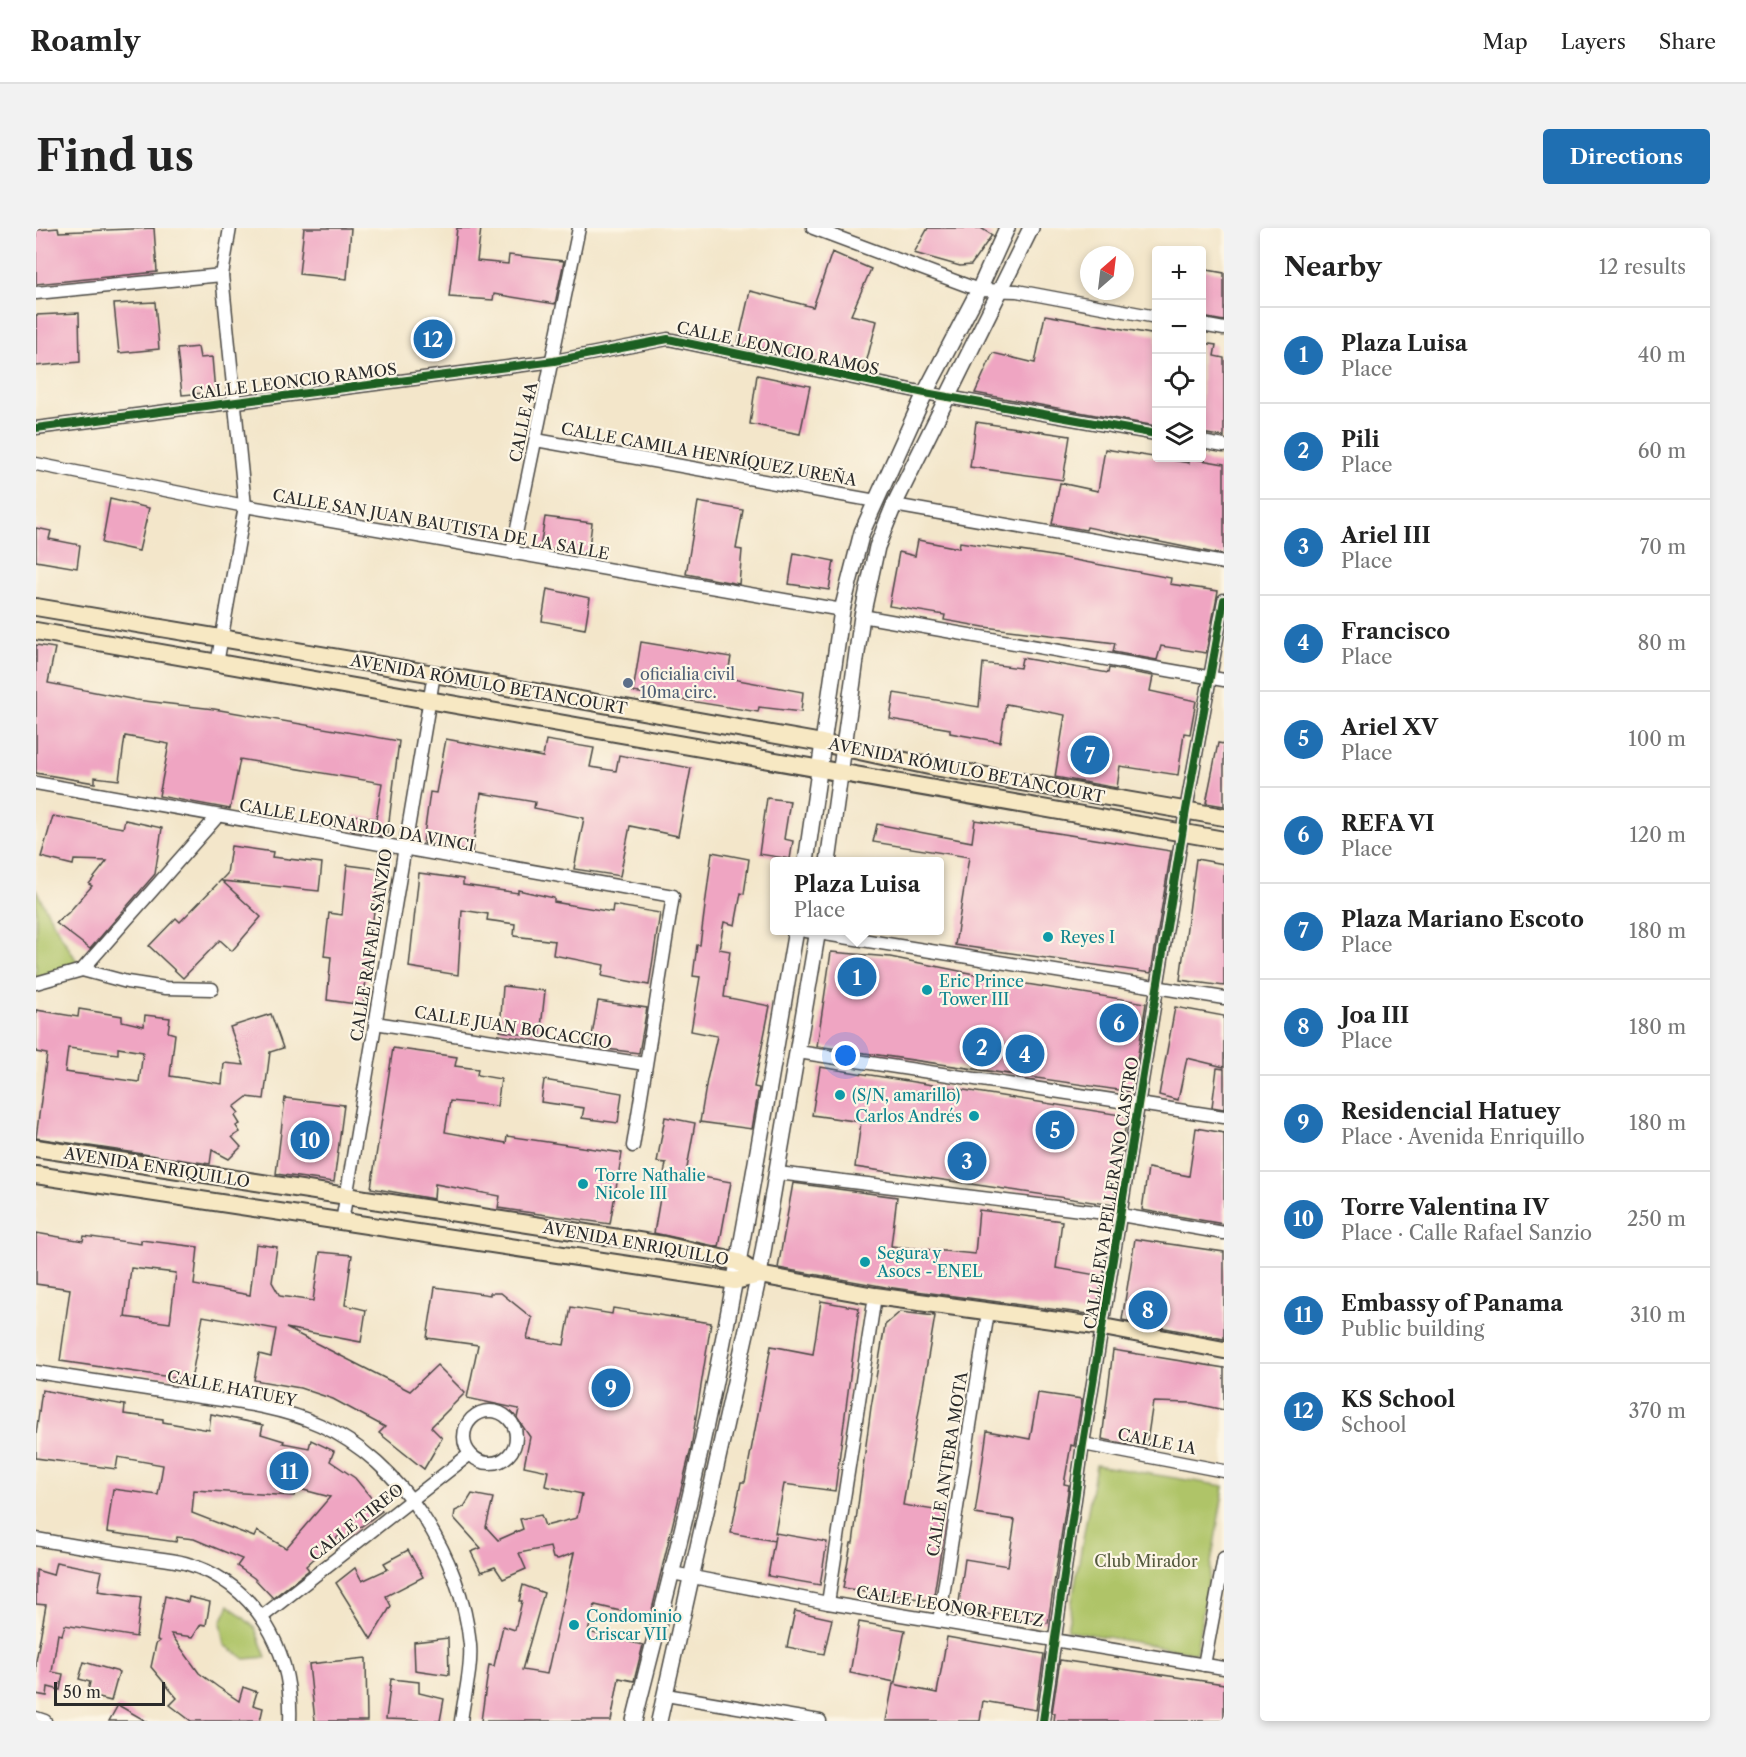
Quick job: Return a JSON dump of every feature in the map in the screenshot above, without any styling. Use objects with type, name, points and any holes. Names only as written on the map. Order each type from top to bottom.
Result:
[{"type":"main road","name":"AVENIDA RÓMULO BETANCOURT","points":[[36,607],[222,637],[822,742],[928,766],[1224,816]]},
{"type":"main road","name":"AVENIDA RÓMULO BETANCOURT","points":[[36,631],[1224,840]]},
{"type":"main road","name":"AVENIDA ENRIQUILLO","points":[[36,1148],[664,1245],[738,1262],[759,1275]]},
{"type":"main road","name":"AVENIDA ENRIQUILLO","points":[[36,1175],[735,1281],[759,1275]]},
{"type":"main road","points":[[759,1275],[875,1296],[1103,1327],[1224,1350]]},
{"type":"street","points":[[217,664],[245,506],[222,275],[230,228]]},
{"type":"street","name":"CALLE 4A","points":[[512,553],[554,361],[579,228]]},
{"type":"street","points":[[813,228],[979,290],[1001,290],[1152,316]]},
{"type":"street","points":[[807,857],[843,610],[862,532],[925,393],[979,290],[1007,228]]},
{"type":"street","points":[[829,857],[862,616],[877,548],[894,504],[1031,228]]},
{"type":"street","points":[[36,293],[222,275]]},
{"type":"street","points":[[1206,326],[1224,329]]},
{"type":"street","name":"CALLE LEONCIO RAMOS","points":[[36,428],[554,361],[668,339],[925,393],[1152,433]]},
{"type":"street","name":"CALLE CAMILA HENRÍQUEZ UREÑA","points":[[536,440],[876,501]]},
{"type":"street","points":[[1206,443],[1224,446]]},
{"type":"street","name":"CALLE SAN JUAN BAUTISTA DE LA SALLE","points":[[36,464],[245,506],[843,610]]},
{"type":"street","points":[[894,504],[1224,563]]},
{"type":"street","name":"CALLE EVA PELLERANO CASTRO","points":[[1043,1721],[1083,1444],[1186,810],[1218,679],[1224,600]]},
{"type":"street","points":[[862,616],[1218,679]]},
{"type":"street","name":"CALLE RAFAEL SANZIO","points":[[342,1221],[434,674]]},
{"type":"street","name":"CALLE LEONARDO DA VINCI","points":[[36,783],[217,817],[673,896],[645,1064]]},
{"type":"street","points":[[82,970],[217,817]]},
{"type":"street","points":[[634,1721],[672,1573],[735,1281],[797,935]]},
{"type":"street","points":[[659,1721],[693,1578],[759,1275],[818,935]]},
{"type":"street","points":[[837,935],[1224,999]]},
{"type":"street","points":[[36,983],[82,970],[127,982],[166,988],[212,989]]},
{"type":"street","name":"CALLE JUAN BOCACCIO","points":[[375,1023],[645,1064]]},
{"type":"street","points":[[798,1052],[1140,1102],[1224,1117]]},
{"type":"street","points":[[633,1146],[645,1064]]},
{"type":"street","points":[[778,1173],[1121,1215],[1224,1233]]},
{"type":"street","points":[[828,1603],[875,1296]]},
{"type":"street","name":"CALLE ANTERA MOTA","points":[[939,1621],[988,1312]]},
{"type":"street","name":"CALLE HATUEY","points":[[36,1372],[228,1401],[298,1416],[345,1438],[370,1457],[410,1500],[449,1565],[457,1584],[466,1617],[470,1647],[461,1721]]},
{"type":"street","points":[[490,1411],[506,1417],[512,1424],[516,1440],[509,1455],[494,1463],[477,1460],[470,1454],[464,1439],[468,1423],[482,1413],[490,1411]]},
{"type":"street","name":"CALLE 1A","points":[[1083,1444],[1224,1471]]},
{"type":"street","name":"CALLE TIREO","points":[[263,1616],[470,1454]]},
{"type":"street","points":[[36,1539],[185,1563],[234,1588],[263,1616],[283,1659],[289,1680],[290,1721]]},
{"type":"street","points":[[1204,1665],[1224,1558]]},
{"type":"street","name":"CALLE LEONOR FELTZ","points":[[672,1573],[828,1603],[1224,1668]]},
{"type":"street","points":[[666,1695],[820,1721]]},
{"type":"street","points":[[36,1718],[45,1721]]},
{"type":"green space","points":[[36,889],[52,920],[82,970],[36,980]]},
{"type":"green space","name":"Club Mirador","points":[[1096,1465],[1224,1486],[1196,1653],[1067,1630]]},
{"type":"green space","points":[[229,1605],[255,1628],[266,1657],[245,1659],[225,1645],[221,1622]]},
{"type":"building","points":[[58,228],[59,232],[154,228],[157,272],[36,284],[36,230]]},
{"type":"building","points":[[304,228],[351,228],[347,279],[299,274]]},
{"type":"building","points":[[457,228],[481,228],[477,261],[508,264],[509,255],[564,261],[555,304],[494,294],[493,300],[449,297]]},
{"type":"building","points":[[928,228],[981,228],[992,235],[971,265],[960,266],[914,253]]},
{"type":"building","points":[[832,252],[871,269],[851,315],[877,321],[864,371],[738,343],[750,291],[813,307]]},
{"type":"building","points":[[1206,270],[1224,273],[1224,321],[1206,318]]},
{"type":"building","points":[[155,302],[159,349],[119,353],[114,304]]},
{"type":"building","points":[[79,313],[80,362],[36,366],[36,315]]},
{"type":"building","points":[[1045,315],[1152,334],[1152,425],[975,393],[993,353],[1035,363]]},
{"type":"building","points":[[1206,344],[1216,345],[1214,356],[1224,358],[1224,437],[1206,434]]},
{"type":"building","points":[[198,347],[200,358],[212,357],[215,392],[182,395],[177,349]]},
{"type":"building","points":[[757,375],[810,386],[800,434],[750,424]]},
{"type":"building","points":[[976,422],[1070,436],[1063,480],[970,467]]},
{"type":"building","points":[[1105,449],[1152,457],[1152,462],[1189,463],[1206,461],[1224,464],[1224,555],[1087,527],[1086,530],[1052,524],[1060,483],[1098,491]]},
{"type":"building","points":[[110,499],[149,508],[139,551],[102,543]]},
{"type":"building","points":[[698,502],[743,510],[736,549],[742,550],[739,584],[686,574]]},
{"type":"building","points":[[545,517],[592,523],[588,555],[540,548]]},
{"type":"building","points":[[36,528],[51,531],[49,539],[80,545],[77,568],[36,561]]},
{"type":"building","points":[[918,540],[959,548],[960,542],[1053,556],[1171,578],[1170,584],[1218,591],[1206,653],[1161,646],[1157,660],[1113,652],[1115,643],[984,627],[944,620],[945,615],[889,606],[899,552],[915,556]]},
{"type":"building","points":[[794,553],[834,561],[829,590],[789,584]]},
{"type":"building","points":[[547,589],[590,598],[585,629],[542,621]]},
{"type":"building","points":[[641,642],[731,657],[727,678],[803,692],[801,712],[759,707],[758,712],[633,692]]},
{"type":"building","points":[[36,645],[55,648],[48,683],[136,700],[214,709],[399,741],[387,837],[351,830],[354,815],[376,819],[382,783],[240,759],[230,809],[159,796],[169,744],[125,736],[119,780],[95,777],[95,783],[36,773]]},
{"type":"building","points":[[1022,658],[1108,673],[1109,668],[1153,676],[1150,691],[1196,701],[1190,734],[1184,733],[1178,775],[1120,766],[1117,788],[1055,777],[1065,715],[1006,704],[1000,742],[950,733],[950,729],[890,719],[894,693],[979,707],[983,663],[1020,668]]},
{"type":"building","points":[[446,739],[543,757],[546,740],[594,748],[590,767],[616,771],[619,755],[691,768],[678,836],[630,826],[620,876],[574,869],[584,818],[534,808],[535,802],[481,793],[472,852],[423,843],[430,792],[436,793]]},
{"type":"building","points":[[1218,743],[1224,744],[1224,806],[1206,803]]},
{"type":"building","points":[[767,798],[790,801],[784,839],[793,841],[790,857],[759,854]]},
{"type":"building","points":[[53,816],[123,828],[125,820],[162,828],[155,874],[90,949],[56,923],[92,886],[89,884],[107,861],[74,860],[73,865],[41,857]]},
{"type":"building","points":[[975,820],[1171,851],[1151,973],[955,945],[969,857],[873,842],[877,824],[972,842]]},
{"type":"building","points":[[231,846],[273,852],[272,857],[322,863],[319,891],[222,881],[261,917],[232,951],[220,940],[183,978],[149,946],[176,918],[180,922],[227,874]]},
{"type":"building","points":[[712,852],[749,859],[744,894],[741,893],[735,925],[724,922],[719,949],[730,951],[724,997],[770,1006],[754,1087],[759,1088],[752,1129],[700,1122],[717,1036],[691,1031],[700,977],[693,976],[697,945],[700,945]]},
{"type":"building","points":[[1196,859],[1224,864],[1224,986],[1180,980]]},
{"type":"building","points":[[347,865],[379,869],[363,1005],[327,1000],[331,957],[324,956],[329,913],[342,915]]},
{"type":"building","points":[[419,873],[463,879],[463,885],[518,893],[518,890],[554,898],[554,902],[612,912],[613,905],[660,913],[649,985],[602,976],[604,965],[553,955],[555,941],[514,936],[515,924],[487,920],[488,914],[462,910],[458,975],[409,967]]},
{"type":"building","points":[[831,952],[890,957],[1014,982],[1146,1003],[1132,1092],[817,1046]]},
{"type":"building","points":[[503,986],[545,991],[540,1037],[500,1031]]},
{"type":"building","points":[[598,1001],[647,1008],[639,1053],[590,1047]]},
{"type":"building","points":[[1175,1007],[1224,1016],[1224,1067],[1187,1058],[1178,1100],[1159,1095]]},
{"type":"building","points":[[79,1009],[122,1016],[122,1021],[144,1026],[145,1015],[170,1018],[168,1032],[175,1034],[170,1076],[222,1084],[224,1063],[244,1065],[230,1027],[271,1014],[283,1048],[270,1052],[264,1099],[247,1097],[234,1107],[239,1113],[235,1116],[240,1124],[236,1126],[240,1132],[232,1137],[241,1147],[229,1159],[212,1150],[210,1164],[36,1138],[47,1054],[36,1052],[36,1010],[78,1017]],"holes":[[[68,1048],[118,1054],[118,1048],[143,1052],[139,1082],[65,1072]]]},
{"type":"building","points":[[393,1048],[457,1057],[455,1066],[478,1069],[477,1075],[501,1079],[497,1106],[450,1101],[445,1132],[506,1143],[507,1136],[622,1153],[610,1224],[498,1208],[500,1196],[435,1184],[434,1199],[371,1188]]},
{"type":"building","points":[[820,1067],[1127,1116],[1113,1205],[855,1167],[861,1122],[812,1115]]},
{"type":"building","points":[[1217,1068],[1224,1069],[1224,1109],[1212,1107]]},
{"type":"building","points":[[544,1080],[622,1093],[618,1123],[582,1118],[584,1108],[541,1102]]},
{"type":"building","points":[[285,1098],[344,1105],[334,1182],[276,1174]]},
{"type":"building","points":[[665,1117],[695,1123],[686,1174],[731,1182],[719,1247],[654,1233],[666,1163],[657,1162]]},
{"type":"building","points":[[1196,1128],[1224,1133],[1224,1224],[1142,1210],[1148,1168],[1189,1176]]},
{"type":"building","points":[[793,1183],[897,1197],[891,1246],[975,1254],[979,1210],[1062,1221],[1056,1268],[1102,1276],[1096,1315],[886,1287],[778,1268]]},
{"type":"building","points":[[36,1233],[83,1241],[84,1236],[141,1244],[141,1240],[198,1247],[194,1285],[250,1295],[256,1244],[277,1247],[272,1282],[280,1296],[313,1301],[320,1252],[352,1255],[345,1305],[366,1310],[361,1342],[286,1328],[410,1391],[437,1365],[465,1393],[431,1427],[442,1438],[424,1469],[379,1433],[385,1427],[333,1399],[300,1388],[254,1380],[259,1354],[271,1357],[276,1329],[203,1316],[191,1380],[60,1361],[70,1289],[36,1284]],"holes":[[[131,1268],[176,1273],[170,1323],[125,1317]]]},
{"type":"building","points":[[1135,1239],[1224,1252],[1224,1339],[1122,1320]]},
{"type":"building","points":[[435,1287],[490,1295],[490,1293],[501,1293],[532,1318],[527,1339],[564,1345],[571,1307],[612,1314],[613,1308],[711,1323],[691,1448],[650,1618],[595,1605],[588,1632],[643,1645],[634,1681],[619,1678],[611,1721],[481,1721],[489,1665],[494,1666],[503,1626],[515,1630],[522,1601],[519,1601],[523,1585],[544,1593],[522,1670],[547,1674],[574,1553],[558,1559],[553,1558],[550,1547],[519,1553],[526,1569],[503,1579],[495,1567],[481,1572],[471,1552],[481,1548],[454,1518],[455,1511],[464,1507],[472,1494],[493,1498],[486,1527],[498,1540],[523,1529],[520,1519],[541,1515],[545,1526],[577,1518],[582,1494],[545,1486],[548,1471],[524,1466],[530,1437],[517,1418],[519,1409],[467,1398],[478,1345],[427,1338]]},
{"type":"building","points":[[821,1301],[859,1308],[835,1491],[784,1484],[775,1533],[827,1542],[820,1585],[768,1576],[775,1536],[774,1541],[731,1533],[741,1482],[745,1482],[771,1346],[813,1354]]},
{"type":"building","points":[[900,1312],[935,1316],[903,1505],[947,1512],[933,1601],[843,1588],[851,1543],[853,1543],[871,1407],[885,1325]]},
{"type":"building","points":[[1113,1350],[1224,1368],[1224,1410],[1192,1403],[1153,1402],[1146,1448],[1102,1439]]},
{"type":"building","points":[[42,1390],[125,1405],[124,1414],[163,1419],[163,1422],[209,1430],[211,1414],[263,1425],[261,1434],[284,1441],[283,1443],[309,1448],[311,1440],[334,1451],[330,1461],[355,1478],[382,1511],[343,1540],[339,1536],[306,1566],[309,1570],[273,1598],[254,1578],[237,1566],[242,1559],[194,1539],[177,1537],[176,1542],[107,1532],[113,1489],[158,1495],[163,1465],[118,1457],[116,1469],[36,1458],[36,1434]],"holes":[[[296,1488],[330,1497],[286,1548],[257,1531],[254,1537],[192,1513],[194,1490],[294,1496]]]},
{"type":"building","points":[[1038,1393],[1082,1399],[1074,1446],[1071,1445],[1064,1484],[1069,1485],[1048,1623],[958,1610],[965,1559],[1008,1566],[1015,1520],[975,1514],[987,1431],[1030,1439]]},
{"type":"building","points":[[408,1550],[423,1577],[386,1596],[391,1606],[371,1639],[336,1583],[355,1568],[362,1581],[388,1569],[384,1563]]},
{"type":"building","points":[[56,1562],[102,1571],[98,1591],[141,1597],[136,1637],[65,1625],[62,1635],[58,1634],[52,1672],[63,1674],[60,1690],[48,1687],[47,1696],[36,1694],[36,1661],[46,1605],[36,1604],[36,1570],[53,1575]]},
{"type":"building","points":[[165,1596],[188,1602],[189,1597],[210,1602],[206,1625],[201,1624],[193,1637],[171,1634],[199,1673],[218,1687],[239,1701],[243,1687],[257,1692],[253,1705],[263,1708],[260,1721],[191,1721],[170,1705],[177,1698],[151,1667],[156,1644],[160,1641],[157,1640]]},
{"type":"building","points":[[795,1611],[832,1619],[824,1654],[787,1647]]},
{"type":"building","points":[[859,1622],[905,1630],[895,1682],[850,1673]]},
{"type":"building","points":[[947,1637],[1044,1654],[1036,1710],[983,1701],[980,1721],[886,1721],[893,1684],[937,1693]]},
{"type":"building","points":[[448,1638],[449,1675],[415,1670],[414,1642]]},
{"type":"building","points":[[366,1658],[367,1721],[315,1721],[309,1664]]},
{"type":"building","points":[[1060,1660],[1224,1684],[1224,1721],[1054,1721],[1055,1713],[1052,1713]]},
{"type":"building","points":[[84,1662],[119,1672],[111,1701],[87,1695],[90,1682],[79,1679]]},
{"type":"building","points":[[391,1679],[419,1682],[419,1693],[444,1699],[440,1721],[386,1719]]},
{"type":"building","points":[[118,1705],[146,1721],[109,1721]]},
{"type":"cycle path","points":[[36,428],[554,361],[668,339],[925,393],[1152,433]]},
{"type":"cycle path","points":[[1043,1721],[1083,1444],[1186,810],[1224,600]]},
{"type":"place","name":"KS School","points":[[433,339]]},
{"type":"place","name":"oficialia civil 10ma circ.","points":[[628,683]]},
{"type":"place","name":"Plaza Mariano Escoto","points":[[1090,755]]},
{"type":"place","name":"Reyes I","points":[[1048,937]]},
{"type":"place","name":"Plaza Luisa","points":[[857,977]]},
{"type":"place","name":"Eric Prince Tower III","points":[[927,990]]},
{"type":"place","name":"REFA VI","points":[[1119,1023]]},
{"type":"place","name":"Pili","points":[[982,1047]]},
{"type":"place","name":"Francisco","points":[[1025,1054]]},
{"type":"place","name":"(S/N, amarillo)","points":[[840,1095]]},
{"type":"place","name":"Carlos Andrés","points":[[974,1116]]},
{"type":"place","name":"Ariel XV","points":[[1055,1130]]},
{"type":"place","name":"Torre Valentina IV","points":[[310,1140]]},
{"type":"place","name":"Ariel III","points":[[967,1161]]},
{"type":"place","name":"Torre Nathalie Nicole III","points":[[583,1184]]},
{"type":"place","name":"Segura y Asocs - ENEL","points":[[865,1262]]},
{"type":"place","name":"Joa III","points":[[1148,1310]]},
{"type":"place","name":"Residencial Hatuey","points":[[611,1388]]},
{"type":"place","name":"Embassy of Panama","points":[[289,1471]]},
{"type":"place","name":"Condominio Criscar VII","points":[[574,1625]]}]
